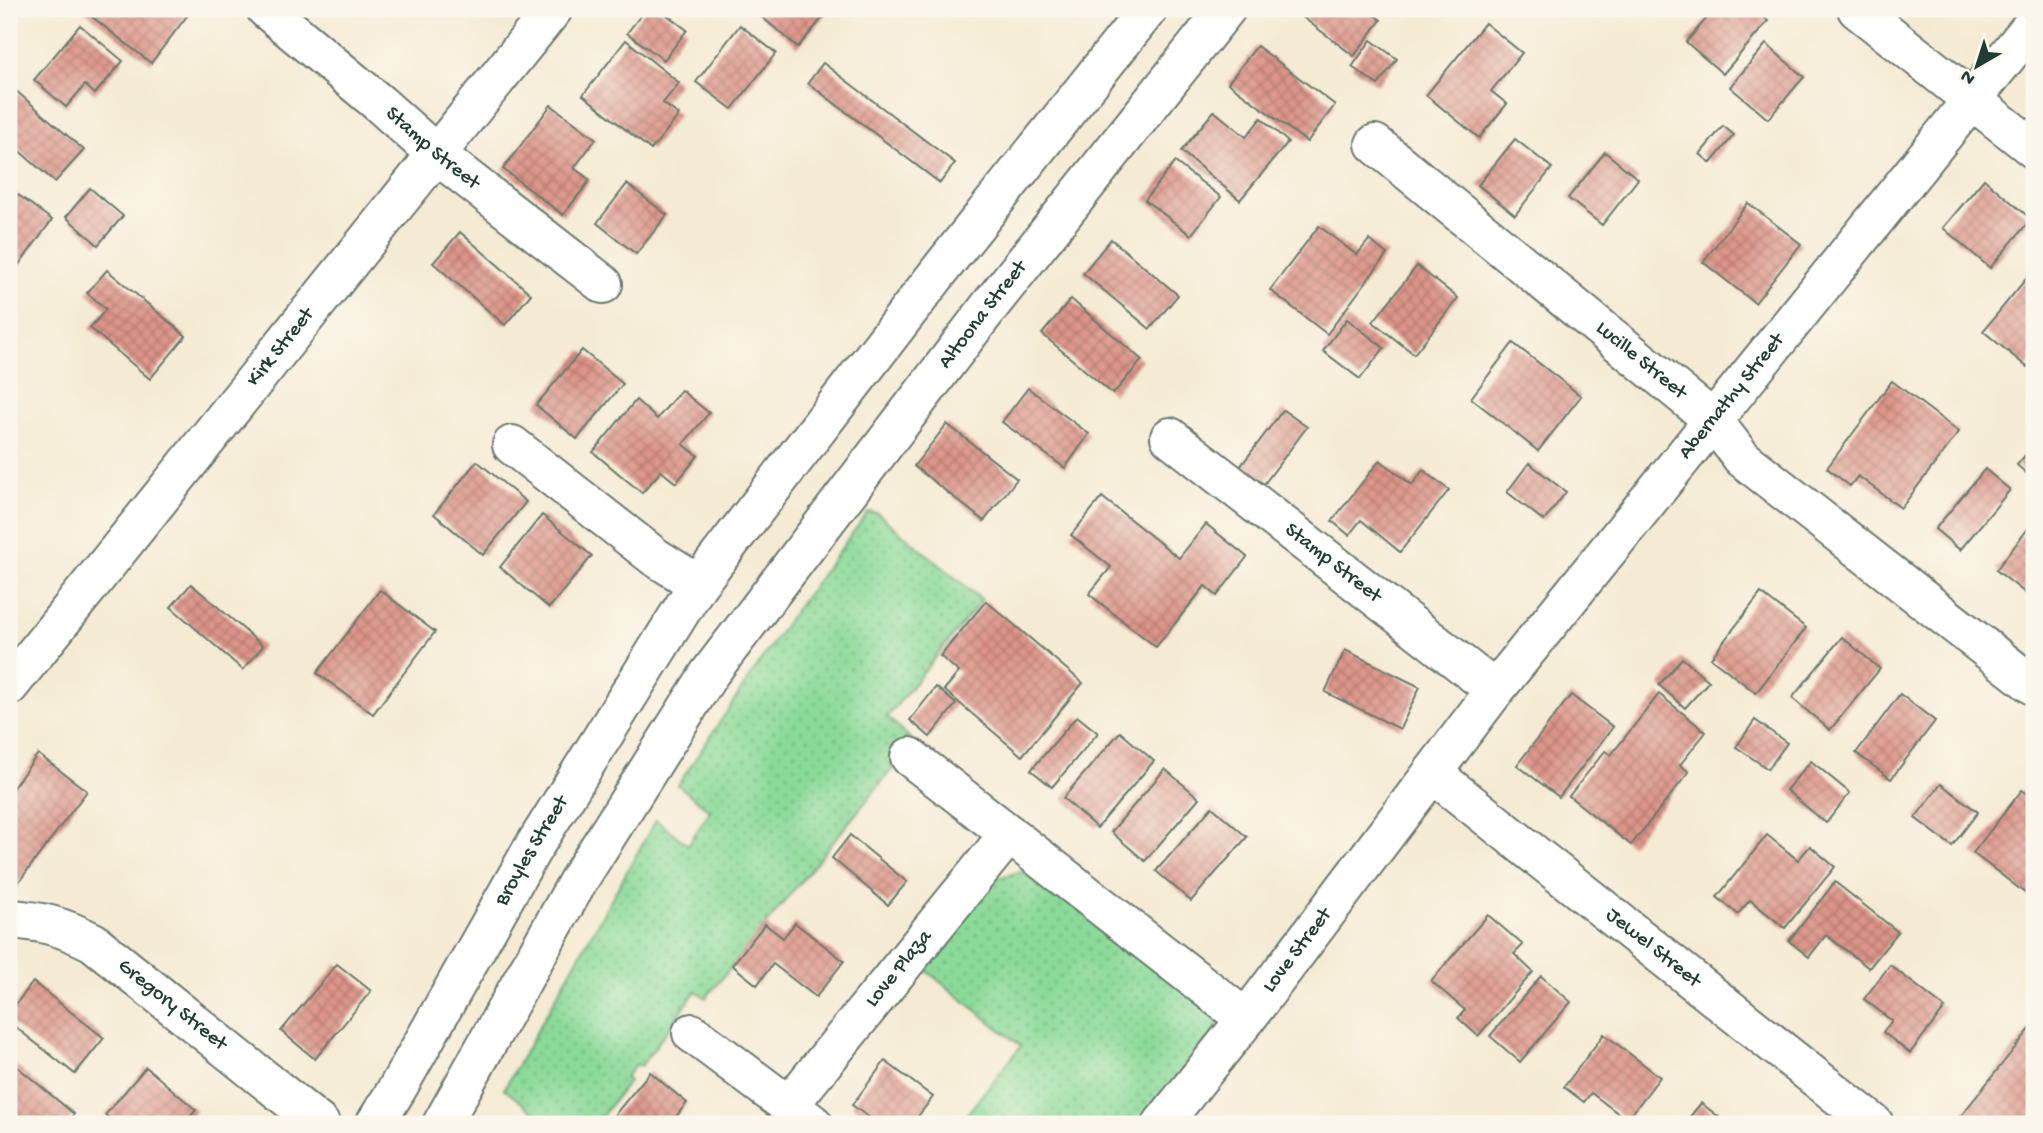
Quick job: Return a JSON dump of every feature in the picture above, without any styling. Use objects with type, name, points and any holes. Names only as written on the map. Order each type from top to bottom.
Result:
[{"type":"street","name":"Stamp Street","points":[[266,9],[437,155],[603,284]]},
{"type":"street","name":"Kirk Street","points":[[9,686],[553,9]]},
{"type":"street","points":[[512,445],[655,557],[698,584],[944,265],[1148,9]]},
{"type":"street","name":"Altoona Street","points":[[442,1124],[578,881],[709,674],[992,303],[1226,9]]},
{"type":"street","points":[[1857,9],[2034,149]]},
{"type":"street","name":"Abernathy Street","points":[[1432,773],[1712,419],[2034,23]]},
{"type":"street","name":"Lucille Street","points":[[1375,144],[1712,419],[1742,458],[2034,687]]},
{"type":"street","name":"Stamp Street","points":[[1170,437],[1495,690]]},
{"type":"street","name":"Broyles Street","points":[[375,1124],[530,853],[698,584]]},
{"type":"street","points":[[910,757],[1246,1019]]},
{"type":"street","name":"Love Street","points":[[1162,1124],[1246,1019],[1432,773]]},
{"type":"street","name":"Jewel Street","points":[[1432,773],[1874,1124]]},
{"type":"street","name":"Love Plaza","points":[[692,1033],[801,1115],[1009,834]]},
{"type":"street","name":"Gregory Street","points":[[9,919],[40,921],[66,928],[93,942],[320,1124]]},
{"type":"green space","points":[[868,512],[877,513],[982,600],[887,717],[911,739],[890,764],[894,767],[706,998],[696,991],[641,1066],[636,1064],[625,1078],[629,1081],[596,1124],[549,1124],[504,1089],[656,820],[688,845],[710,811],[678,785],[788,620]]},
{"type":"green space","points":[[1020,872],[1033,874],[1213,1011],[1218,1025],[1144,1124],[959,1124],[1021,1046],[923,968],[994,879]]},
{"type":"building","points":[[82,9],[186,9],[190,12],[151,63]]},
{"type":"building","points":[[646,9],[659,9],[687,30],[664,60],[627,33]]},
{"type":"building","points":[[752,9],[830,9],[798,47]]},
{"type":"building","points":[[1292,9],[1367,9],[1381,20],[1354,56]]},
{"type":"building","points":[[1715,9],[1754,9],[1768,21],[1723,74],[1686,42]]},
{"type":"building","points":[[1485,23],[1522,53],[1491,91],[1507,104],[1479,138],[1426,95]]},
{"type":"building","points":[[80,25],[123,61],[95,94],[85,85],[66,107],[34,80]]},
{"type":"building","points":[[740,25],[776,53],[732,109],[696,82]]},
{"type":"building","points":[[626,40],[679,83],[663,103],[679,115],[651,150],[583,95]]},
{"type":"building","points":[[1371,40],[1397,59],[1378,85],[1352,67]]},
{"type":"building","points":[[1766,44],[1804,77],[1768,119],[1730,87]]},
{"type":"building","points":[[1257,46],[1335,105],[1307,142],[1228,83]]},
{"type":"building","points":[[823,63],[955,163],[940,183],[808,83]]},
{"type":"building","points":[[14,89],[84,150],[55,182],[9,142],[9,95]]},
{"type":"building","points":[[551,105],[596,139],[574,168],[590,180],[563,215],[503,169]]},
{"type":"building","points":[[1214,111],[1246,137],[1261,118],[1288,142],[1240,200],[1181,151]]},
{"type":"building","points":[[1723,126],[1734,135],[1711,163],[1700,154]]},
{"type":"building","points":[[1515,139],[1552,168],[1515,215],[1478,185]]},
{"type":"building","points":[[1605,152],[1638,179],[1602,225],[1568,198]]},
{"type":"building","points":[[1175,162],[1221,197],[1191,235],[1145,200]]},
{"type":"building","points":[[1984,179],[2031,219],[1990,268],[1943,228]]},
{"type":"building","points":[[627,184],[667,215],[636,254],[597,223]]},
{"type":"building","points":[[9,188],[52,220],[9,278]]},
{"type":"building","points":[[90,188],[123,216],[98,245],[66,217]]},
{"type":"building","points":[[1748,203],[1801,244],[1755,303],[1703,262]]},
{"type":"building","points":[[1319,226],[1357,255],[1369,240],[1387,254],[1327,334],[1270,290]]},
{"type":"building","points":[[460,232],[531,294],[505,325],[433,263]]},
{"type":"building","points":[[1111,239],[1178,295],[1150,329],[1083,273]]},
{"type":"building","points":[[1417,266],[1458,298],[1414,354],[1373,322]]},
{"type":"building","points":[[2034,269],[2034,358],[2027,367],[1983,331]]},
{"type":"building","points":[[107,270],[186,336],[150,379],[90,328],[106,309],[87,293]]},
{"type":"building","points":[[1071,299],[1142,360],[1113,394],[1042,334]]},
{"type":"building","points":[[1347,319],[1384,348],[1360,379],[1323,351]]},
{"type":"building","points":[[1513,343],[1581,396],[1538,451],[1471,398]]},
{"type":"building","points":[[582,350],[623,384],[577,439],[536,405]]},
{"type":"building","points":[[1892,381],[1959,432],[1901,508],[1858,476],[1850,486],[1827,468]]},
{"type":"building","points":[[1028,388],[1089,434],[1065,468],[1002,422]]},
{"type":"building","points":[[681,390],[709,413],[683,444],[698,456],[676,483],[661,471],[642,493],[593,452],[636,400],[657,419]]},
{"type":"building","points":[[1283,410],[1307,427],[1264,484],[1240,467]]},
{"type":"building","points":[[947,424],[1017,479],[984,521],[914,466]]},
{"type":"building","points":[[2034,445],[2034,480],[2017,465]]},
{"type":"building","points":[[1380,460],[1412,485],[1423,470],[1449,490],[1400,552],[1361,520],[1349,535],[1332,521]]},
{"type":"building","points":[[477,461],[526,502],[483,555],[434,514]]},
{"type":"building","points":[[1529,463],[1566,492],[1544,521],[1507,492]]},
{"type":"building","points":[[1985,469],[2010,490],[1960,550],[1935,529]]},
{"type":"building","points":[[1102,497],[1179,558],[1206,524],[1247,557],[1217,596],[1205,586],[1156,647],[1089,594],[1111,567],[1071,535]]},
{"type":"building","points":[[542,515],[592,556],[549,608],[500,567]]},
{"type":"building","points":[[2034,521],[2034,600],[1996,570]]},
{"type":"building","points":[[191,584],[263,646],[243,670],[171,607]]},
{"type":"building","points":[[380,590],[435,632],[373,714],[317,673]]},
{"type":"building","points":[[1761,593],[1806,628],[1756,693],[1711,658]]},
{"type":"building","points":[[986,601],[1083,683],[1022,756],[944,690],[959,672],[940,656]]},
{"type":"building","points":[[1842,637],[1880,669],[1830,730],[1792,698]]},
{"type":"building","points":[[1345,650],[1420,687],[1400,729],[1325,692]]},
{"type":"building","points":[[1682,658],[1709,681],[1685,708],[1659,685]]},
{"type":"building","points":[[936,687],[956,704],[930,737],[910,720]]},
{"type":"building","points":[[1659,694],[1706,732],[1680,765],[1689,772],[1631,845],[1569,796],[1605,751],[1611,755]]},
{"type":"building","points":[[1900,694],[1935,721],[1891,779],[1856,753]]},
{"type":"building","points":[[1571,695],[1613,727],[1559,797],[1517,765]]},
{"type":"building","points":[[1077,716],[1098,733],[1052,787],[1031,770]]},
{"type":"building","points":[[1755,720],[1787,743],[1768,769],[1736,747]]},
{"type":"building","points":[[1120,732],[1154,761],[1097,828],[1063,798]]},
{"type":"building","points":[[38,754],[87,791],[9,895],[9,793]]},
{"type":"building","points":[[1811,761],[1850,793],[1826,823],[1786,790]]},
{"type":"building","points":[[1165,769],[1199,798],[1145,861],[1111,832]]},
{"type":"building","points":[[1941,784],[1978,812],[1952,846],[1915,818]]},
{"type":"building","points":[[2022,790],[2034,799],[2034,890],[2029,896],[1973,853]]},
{"type":"building","points":[[1212,807],[1247,837],[1191,901],[1156,871]]},
{"type":"building","points":[[850,835],[907,882],[888,905],[832,858]]},
{"type":"building","points":[[1767,835],[1798,860],[1810,846],[1835,867],[1785,928],[1750,900],[1738,914],[1717,897]]},
{"type":"building","points":[[1835,882],[1898,932],[1869,968],[1826,935],[1809,957],[1789,941]]},
{"type":"building","points":[[1488,915],[1523,945],[1514,954],[1533,972],[1478,1036],[1458,1018],[1465,1010],[1431,981]]},
{"type":"building","points":[[795,923],[844,961],[816,997],[773,964],[757,985],[732,965],[765,924],[783,938]]},
{"type":"building","points":[[337,964],[371,991],[315,1059],[281,1031]]},
{"type":"building","points":[[1890,965],[1945,1008],[1910,1053],[1883,1032],[1892,1021],[1864,999]]},
{"type":"building","points":[[1541,976],[1571,1002],[1520,1062],[1490,1036]]},
{"type":"building","points":[[33,982],[104,1038],[75,1074],[9,1022],[9,1013]]},
{"type":"building","points":[[2034,1024],[2034,1124],[2002,1124],[1998,1121],[1995,1124],[1969,1124],[1960,1117]]},
{"type":"building","points":[[1604,1034],[1660,1077],[1627,1120],[1591,1093],[1584,1102],[1564,1087]]},
{"type":"building","points":[[9,1060],[74,1114],[66,1124],[9,1124]]},
{"type":"building","points":[[885,1061],[933,1097],[912,1124],[878,1124],[852,1105]]},
{"type":"building","points":[[146,1067],[196,1110],[184,1124],[117,1124],[105,1115]]},
{"type":"building","points":[[650,1072],[687,1103],[670,1124],[607,1124]]},
{"type":"building","points":[[1701,1103],[1728,1124],[1684,1124]]}]
